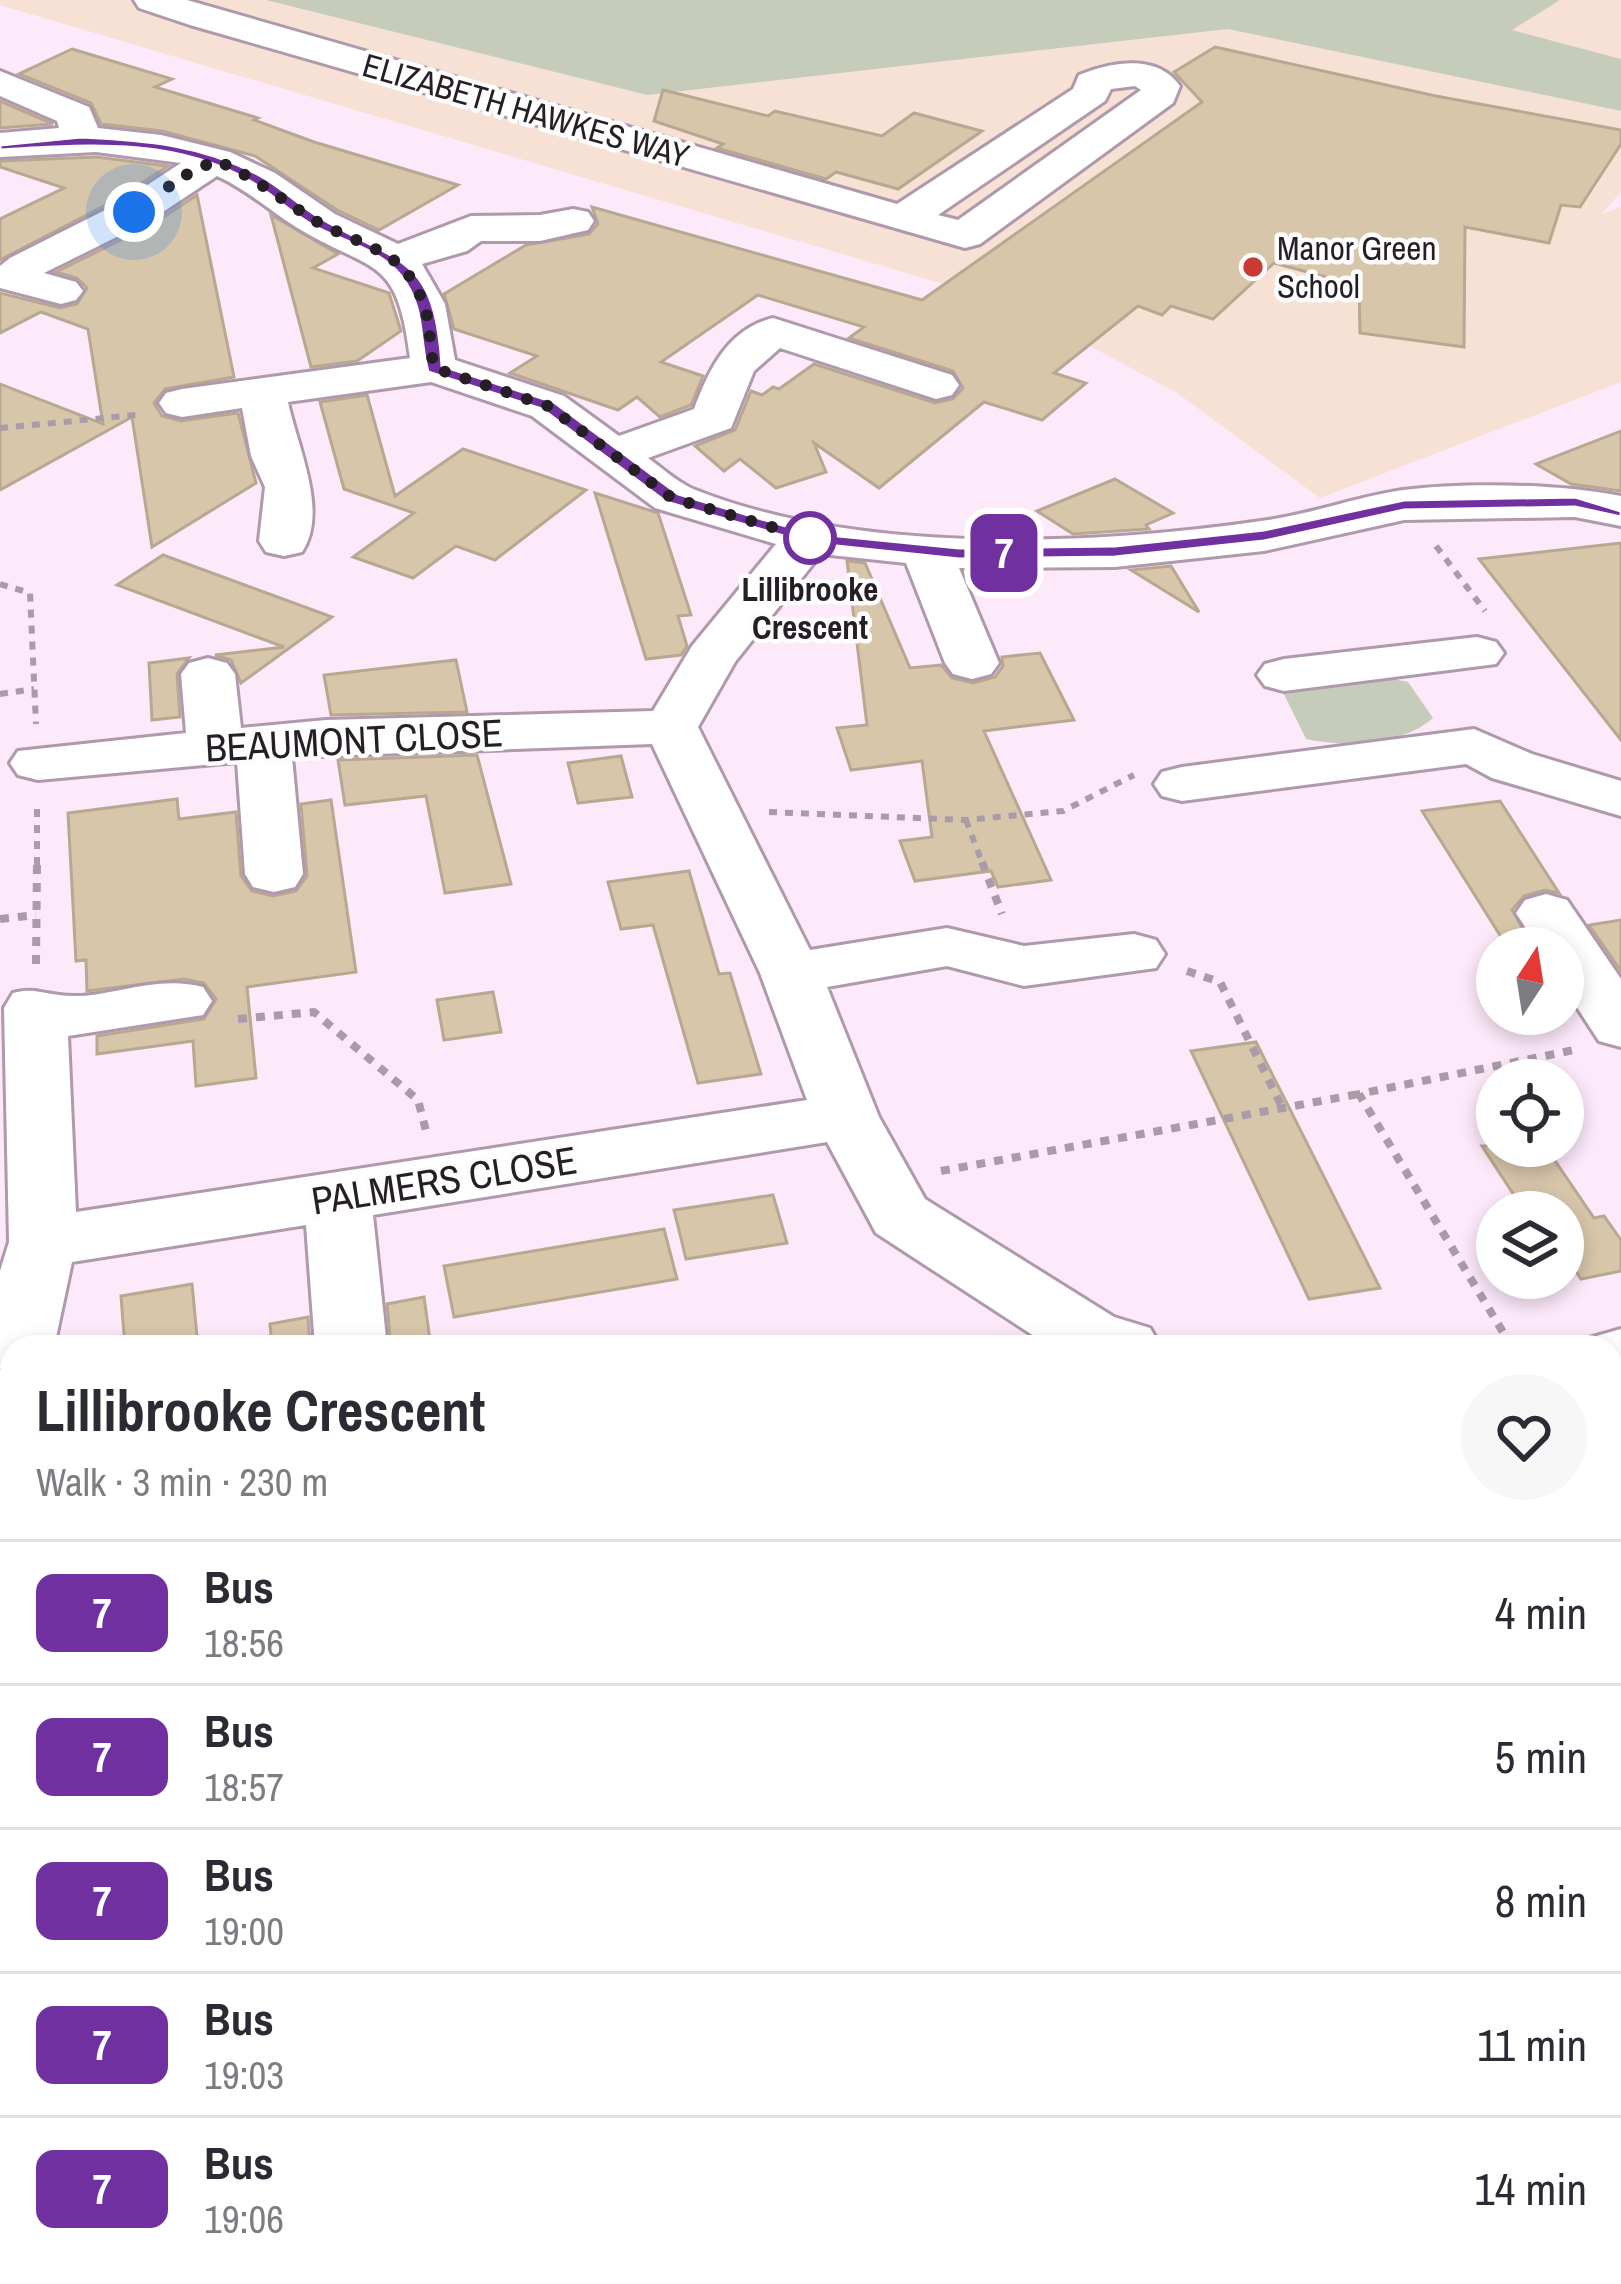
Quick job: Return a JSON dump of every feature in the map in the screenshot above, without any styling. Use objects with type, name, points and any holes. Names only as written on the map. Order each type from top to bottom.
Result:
[{"type":"street","name":"ELIZABETH HAWKES WAY","points":[[152,0],[901,218],[965,235],[1160,95],[1161,86],[1154,78],[1109,75],[1093,83],[1093,93],[934,201],[901,218]]},
{"type":"street","points":[[203,16],[247,0]]},
{"type":"street","points":[[0,82],[75,116],[81,141]]},
{"type":"street","points":[[0,146],[81,141],[165,146],[216,160],[257,179],[314,220],[394,259],[411,278],[431,321],[434,368]]},
{"type":"street","points":[[61,291],[10,278],[32,259],[134,212],[182,177],[216,160]]},
{"type":"street","points":[[394,259],[452,242],[470,229],[540,228],[573,221]]},
{"type":"street","points":[[613,454],[715,418],[734,365],[773,331],[936,385]]},
{"type":"street","points":[[182,403],[434,368],[548,406],[672,498],[808,538],[926,550],[1115,552],[1264,536],[1404,505],[1575,502],[1621,512]]},
{"type":"street","points":[[263,395],[275,456],[289,487],[284,541]]},
{"type":"street","points":[[808,538],[711,657],[671,727],[791,973],[846,1118],[900,1216],[1088,1335]]},
{"type":"street","points":[[926,550],[972,663]]},
{"type":"street","points":[[1284,675],[1477,653]]},
{"type":"street","points":[[1418,662],[1474,746],[1512,766],[1621,800]]},
{"type":"street","points":[[208,674],[239,745],[274,874]]},
{"type":"street","name":"BEAUMONT CLOSE","points":[[38,764],[239,745],[671,727]]},
{"type":"street","points":[[1182,784],[1474,746]]},
{"type":"street","points":[[1546,913],[1607,1036]]},
{"type":"street","points":[[791,973],[947,947],[1011,964],[1134,954]]},
{"type":"street","points":[[18,1335],[43,1242],[35,1013],[210,1010]]},
{"type":"street","name":"PALMERS CLOSE","points":[[43,1242],[846,1118]]},
{"type":"street","points":[[337,1196],[350,1335]]},
{"type":"path","points":[[0,428],[146,414],[182,403]]},
{"type":"path","points":[[1404,505],[1506,638],[1477,653]]},
{"type":"path","points":[[0,584],[30,593],[38,764],[35,1013]]},
{"type":"path","points":[[0,694],[34,689]]},
{"type":"path","points":[[712,812],[966,820],[1063,811],[1136,774],[1182,784]]},
{"type":"path","points":[[966,820],[1013,942],[1011,964]]},
{"type":"path","points":[[0,919],[36,915]]},
{"type":"path","points":[[1134,954],[1220,982],[1282,1107]]},
{"type":"path","points":[[210,1010],[314,1012],[418,1100],[438,1180]]},
{"type":"path","points":[[882,1182],[1359,1094],[1607,1036]]},
{"type":"path","points":[[1359,1094],[1505,1335]]},
{"type":"shaded area","name":"Manor Green School","points":[[0,0],[266,0],[647,95],[1228,29],[1621,111],[1621,192],[1602,214],[1621,207],[1621,382],[1320,498],[1177,393],[1031,314],[991,298],[0,5]]},
{"type":"shaded area","points":[[1560,0],[1621,0],[1621,59],[1510,30]]},
{"type":"green space","points":[[266,0],[1560,0],[1512,30],[1621,59],[1621,111],[1228,29],[647,95]]},
{"type":"green space","points":[[1370,674],[1408,682],[1433,718],[1406,734],[1373,742],[1306,739],[1279,684]]},
{"type":"building","points":[[1215,47],[1436,96],[1621,130],[1621,144],[1580,207],[1561,205],[1549,243],[1465,227],[1464,347],[1360,333],[1359,286],[1274,263],[1213,319],[1171,306],[1162,315],[1138,306],[1054,373],[1086,383],[1042,420],[984,402],[879,488],[814,443],[826,472],[776,488],[740,459],[724,471],[695,446],[735,430],[751,391],[762,395],[773,387],[779,389],[814,364],[935,403],[953,399],[963,388],[953,371],[849,338],[864,327],[758,295],[661,362],[703,376],[691,405],[660,417],[637,397],[618,410],[510,373],[537,356],[454,329],[444,294],[526,245],[589,234],[598,224],[592,207],[922,300],[1202,102],[1174,72]]},
{"type":"building","points":[[72,49],[172,79],[155,87],[458,185],[379,230],[337,210],[255,156],[162,131],[101,124],[91,103],[19,74]]},
{"type":"building","points":[[663,90],[768,116],[775,111],[882,136],[914,113],[982,131],[898,189],[836,172],[826,179],[717,148],[723,144],[654,121]]},
{"type":"building","points":[[0,101],[53,124],[0,128]]},
{"type":"building","points":[[96,157],[168,166],[119,198],[0,260],[0,219],[64,188],[0,167],[0,161]]},
{"type":"building","points":[[197,195],[234,377],[165,389],[154,403],[162,416],[181,421],[238,413],[256,483],[152,547],[132,417],[0,490],[0,384],[103,424],[88,329],[41,312],[0,333],[0,293],[60,308],[77,304],[87,288],[77,278],[56,272],[153,224]]},
{"type":"building","points":[[271,215],[338,254],[313,268],[389,293],[401,331],[357,361],[311,367]]},
{"type":"building","points":[[367,395],[395,496],[463,449],[586,490],[495,560],[456,546],[413,578],[353,557],[414,513],[344,489],[320,402]]},
{"type":"building","points":[[1621,431],[1621,491],[1571,484],[1536,464]]},
{"type":"building","points":[[1115,479],[1173,513],[1146,525],[1149,529],[1073,534],[1037,511]]},
{"type":"building","points":[[595,493],[658,513],[691,615],[678,616],[687,646],[681,655],[646,659]]},
{"type":"building","points":[[1621,543],[1621,740],[1479,559]]},
{"type":"building","points":[[163,555],[332,617],[241,683],[231,660],[215,655],[284,647],[117,585]]},
{"type":"building","points":[[847,561],[865,563],[910,668],[941,665],[952,678],[973,683],[995,677],[1003,666],[1002,657],[1040,653],[1074,720],[984,731],[1051,880],[998,887],[991,871],[915,881],[900,841],[932,837],[922,761],[851,770],[837,728],[867,725]]},
{"type":"building","points":[[1171,566],[1199,612],[1131,570]]},
{"type":"building","points":[[189,658],[177,674],[180,717],[152,720],[149,663]]},
{"type":"building","points":[[456,660],[467,712],[331,715],[324,675]]},
{"type":"building","points":[[477,755],[511,884],[445,893],[426,796],[345,805],[338,760]]},
{"type":"building","points":[[621,756],[632,797],[578,803],[568,763]]},
{"type":"building","points":[[177,799],[179,819],[236,812],[241,876],[252,891],[273,896],[296,891],[307,876],[301,804],[331,800],[356,972],[247,987],[256,1078],[196,1086],[193,1041],[97,1054],[97,1036],[204,1019],[216,999],[204,983],[184,979],[87,991],[86,960],[76,961],[68,813]]},
{"type":"building","points":[[1500,801],[1559,893],[1545,890],[1524,896],[1512,910],[1522,927],[1495,927],[1422,811]]},
{"type":"building","points":[[689,871],[719,974],[730,973],[761,1074],[698,1083],[653,925],[621,929],[608,882]]},
{"type":"building","points":[[1621,920],[1621,971],[1589,925]]},
{"type":"building","points":[[493,992],[501,1032],[444,1040],[437,1000]]},
{"type":"building","points":[[1256,1042],[1380,1288],[1309,1299],[1191,1051]]},
{"type":"building","points":[[1496,1167],[1559,1167],[1576,1191],[1511,1191]]},
{"type":"building","points":[[773,1195],[787,1243],[686,1259],[674,1210]]},
{"type":"building","points":[[1584,1203],[1594,1218],[1604,1216],[1621,1240],[1621,1271],[1584,1278]]},
{"type":"building","points":[[664,1229],[677,1279],[454,1317],[444,1266]]},
{"type":"building","points":[[192,1284],[197,1335],[124,1335],[121,1296]]},
{"type":"building","points":[[424,1297],[429,1335],[390,1335],[387,1304]]},
{"type":"building","points":[[308,1317],[309,1335],[271,1335],[270,1324]]},
{"type":"bus line","name":"7","points":[[0,145],[81,141],[165,146],[216,160],[257,179],[314,220],[394,259],[411,278],[431,321],[434,368],[548,406],[672,498],[808,538],[959,553],[1115,552],[1264,536],[1404,505],[1575,502],[1621,511]]},
{"type":"place","name":"Manor Green School","points":[[1253,267]]},
{"type":"place","name":"Lillibrooke Crescent","points":[[810,538]]},
{"type":"route","points":[[134,212],[182,177],[216,160],[257,179],[314,220],[394,259],[411,278],[431,321],[434,368],[548,406],[672,498],[810,538]]}]
